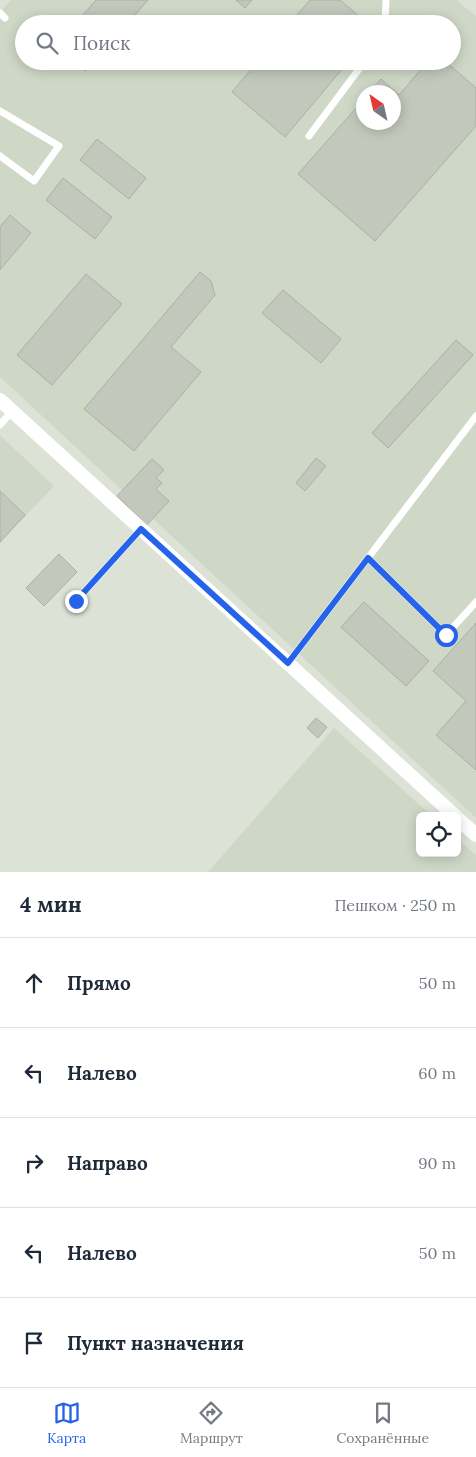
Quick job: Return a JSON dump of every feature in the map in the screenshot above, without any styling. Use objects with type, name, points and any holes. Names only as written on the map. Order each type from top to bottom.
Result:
[{"type":"street","points":[[0,400],[451,812]]},
{"type":"street","points":[[461,822],[476,835]]},
{"type":"lane","points":[[385,15],[386,0]]},
{"type":"lane","points":[[309,136],[358,70]]},
{"type":"lane","points":[[0,111],[59,146],[34,180],[0,156]]},
{"type":"lane","points":[[0,424],[12,411]]},
{"type":"lane","points":[[288,663],[476,416]]},
{"type":"lane","points":[[76,601],[141,529]]},
{"type":"lane","points":[[368,558],[446,635],[476,602]]},
{"type":"shaded area","points":[[11,0],[456,0],[476,16],[476,818],[0,377],[0,12]]},
{"type":"shaded area","points":[[0,435],[54,486],[0,543]]},
{"type":"shaded area","points":[[334,728],[428,812],[416,812],[416,857],[461,857],[461,842],[476,855],[476,872],[208,872]]},
{"type":"building","points":[[96,0],[148,0],[135,15],[83,15]]},
{"type":"building","points":[[236,0],[252,0],[245,8]]},
{"type":"building","points":[[310,0],[340,0],[358,15],[297,15]]},
{"type":"building","points":[[250,70],[341,70],[285,137],[232,92]]},
{"type":"building","points":[[420,70],[455,70],[476,88],[476,126],[375,241],[298,174],[356,108],[356,130],[401,130],[401,93]]},
{"type":"building","points":[[381,79],[388,85],[375,85]]},
{"type":"building","points":[[97,139],[146,178],[129,199],[80,160]]},
{"type":"building","points":[[63,178],[112,217],[95,239],[46,200]]},
{"type":"building","points":[[10,215],[31,233],[0,270],[0,227]]},
{"type":"building","points":[[200,272],[211,281],[215,295],[171,347],[201,372],[134,451],[84,409]]},
{"type":"building","points":[[86,274],[122,304],[52,385],[17,355]]},
{"type":"building","points":[[283,290],[341,339],[321,363],[262,313]]},
{"type":"building","points":[[456,340],[473,355],[388,448],[372,433]]},
{"type":"building","points":[[316,458],[326,466],[305,491],[296,483]]},
{"type":"building","points":[[152,459],[164,470],[156,478],[162,483],[156,489],[169,501],[147,525],[117,496]]},
{"type":"building","points":[[0,491],[25,515],[0,542]]},
{"type":"building","points":[[59,554],[77,572],[44,606],[26,588]]},
{"type":"building","points":[[364,602],[429,661],[406,686],[341,627]]},
{"type":"building","points":[[476,623],[476,770],[436,735],[466,701],[433,671]]},
{"type":"building","points":[[316,718],[327,727],[318,738],[307,728]]},
{"type":"route","points":[[76,601],[141,529],[288,663],[368,558],[446,635]]}]
